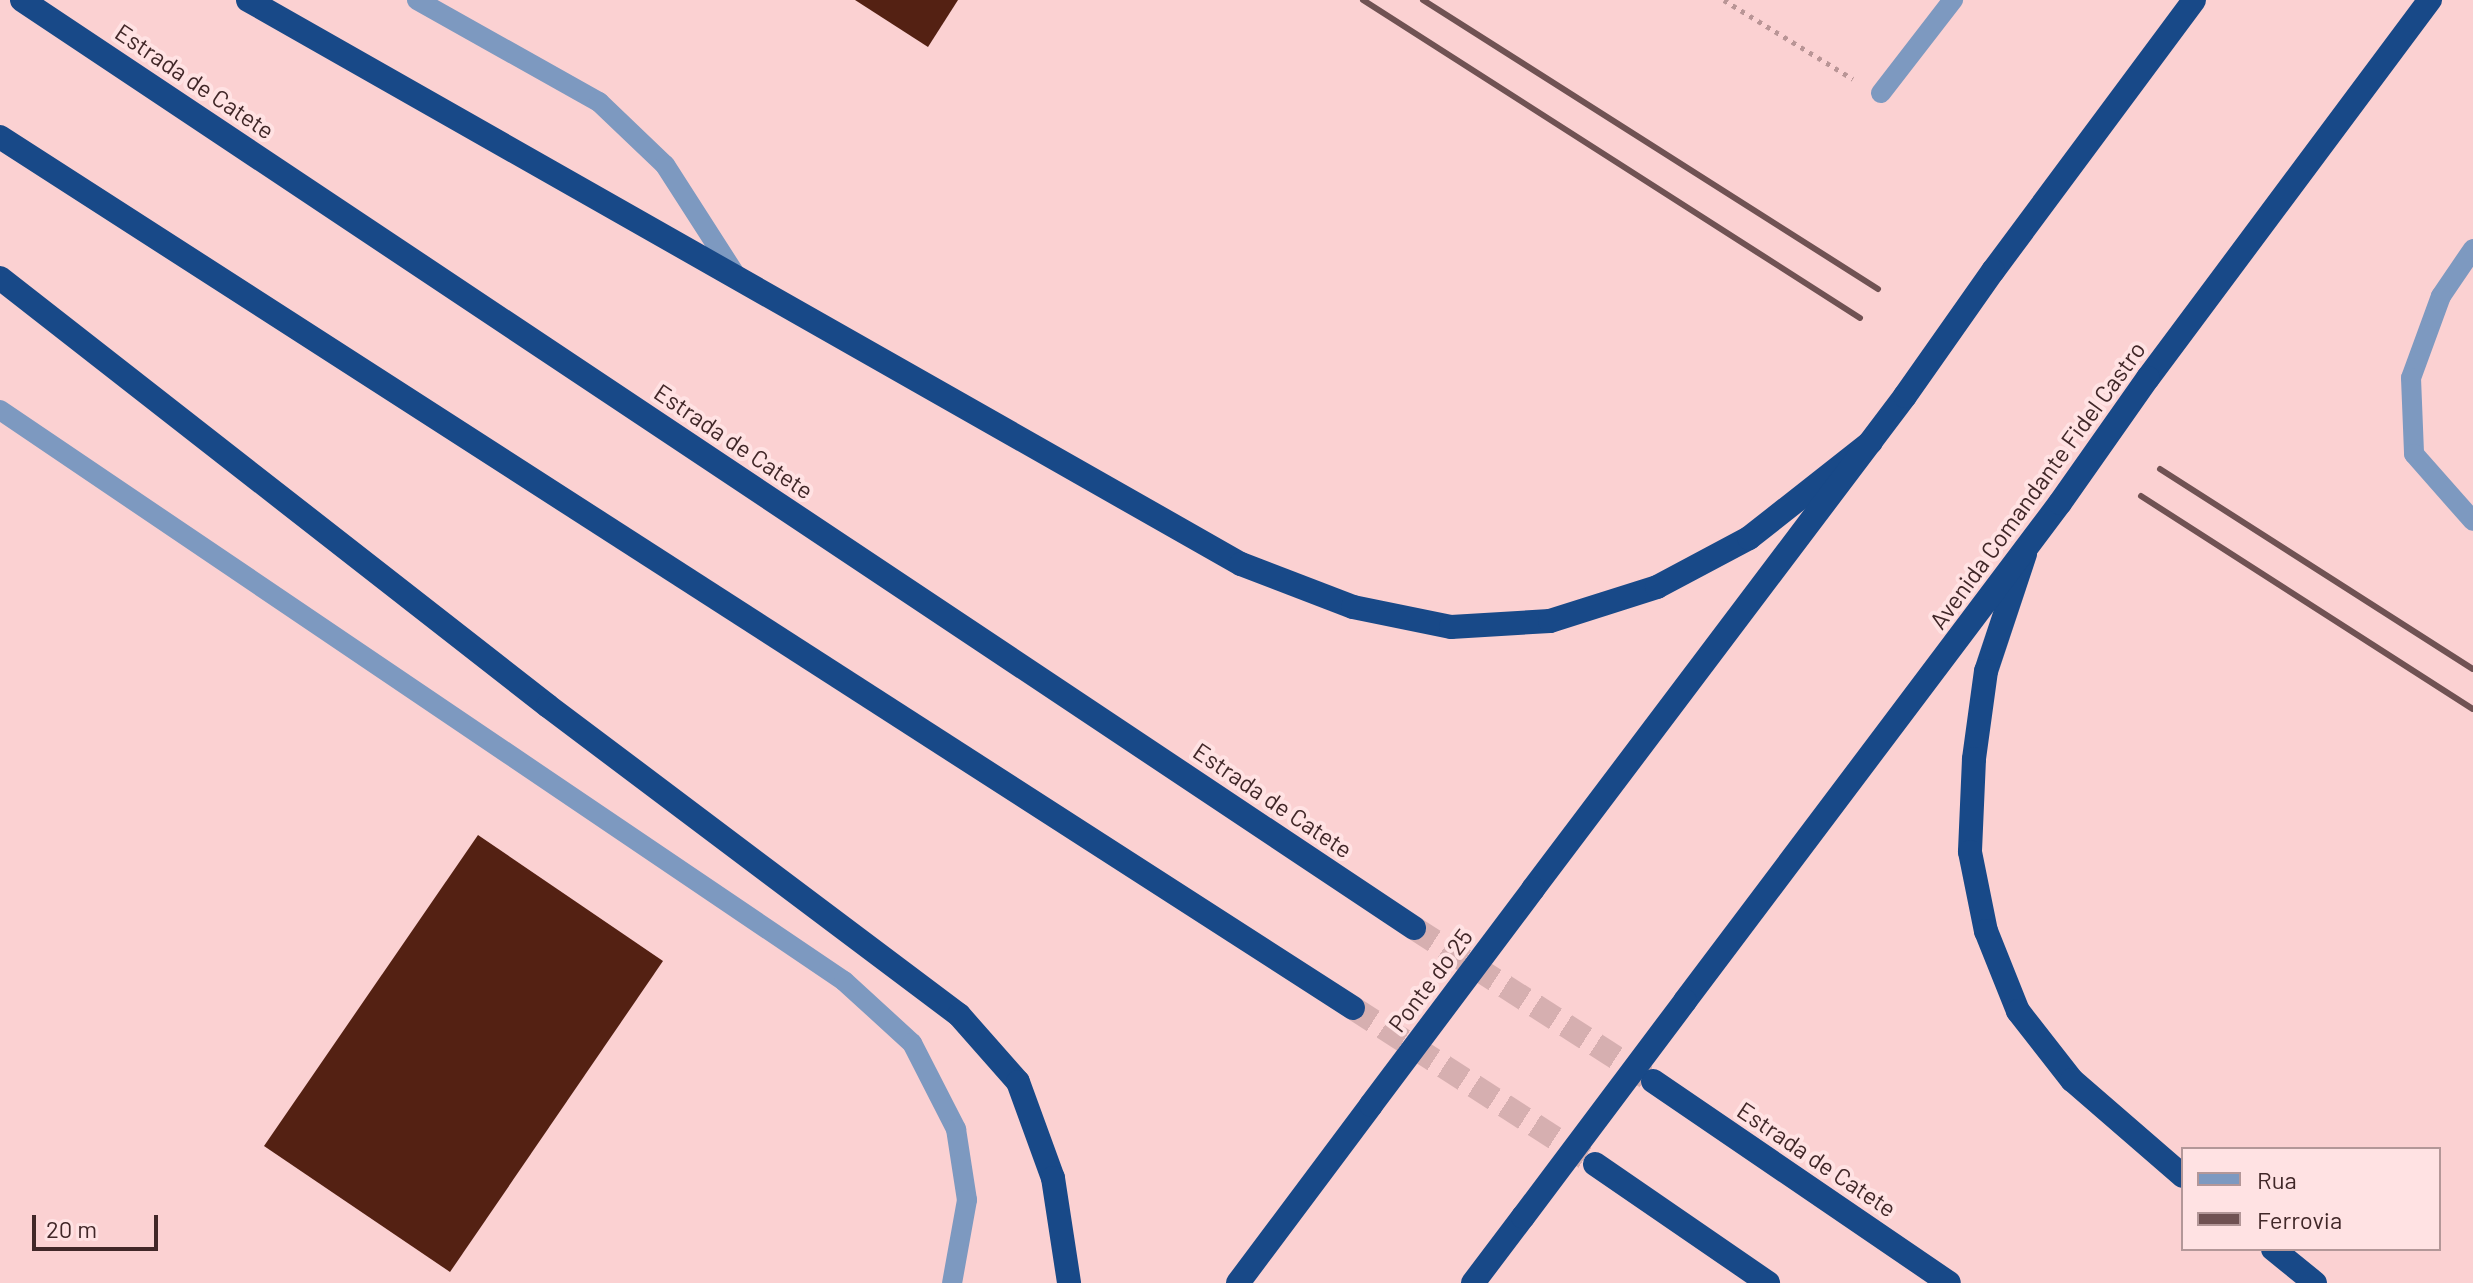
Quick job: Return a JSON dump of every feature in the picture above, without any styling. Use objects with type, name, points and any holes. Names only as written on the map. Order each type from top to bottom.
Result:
[{"type":"highway","name":"Estrada de Catete","points":[[22,0],[1414,928]]},
{"type":"highway","points":[[248,0],[1241,564],[1353,607],[1451,627],[1550,621],[1657,587],[1749,538],[1871,442],[2194,0]]},
{"type":"highway","name":"Avenida Comandante Fidel Castro","points":[[1473,1283],[2025,554],[2148,378],[2430,0]]},
{"type":"highway","points":[[0,137],[1353,1008]]},
{"type":"highway","points":[[0,278],[548,706],[959,1015],[1018,1082],[1053,1178],[1069,1283]]},
{"type":"highway","name":"Ponte do 25","points":[[1238,1283],[1871,442]]},
{"type":"highway","points":[[2025,554],[1986,671],[1974,759],[1970,852],[1986,931],[2018,1011],[2072,1080],[2181,1174]]},
{"type":"highway","name":"Estrada de Catete","points":[[1653,1081],[1949,1283]]},
{"type":"highway","points":[[1595,1164],[1768,1283]]},
{"type":"highway","points":[[2275,1251],[2315,1283]]},
{"type":"street","points":[[417,0],[599,102],[665,165],[737,277]]},
{"type":"street","points":[[1881,93],[1953,0]]},
{"type":"street","points":[[2473,249],[2441,296],[2411,378],[2414,454],[2473,521]]},
{"type":"street","points":[[0,410],[855,991],[912,1043],[956,1129],[967,1200],[952,1283]]},
{"type":"path","points":[[1724,0],[1876,93],[1881,93]]},
{"type":"building","points":[[855,0],[958,0],[928,47]]},
{"type":"building","points":[[478,835],[663,961],[450,1272],[264,1146]]},
{"type":"tunnel","points":[[1414,928],[1651,1080]]},
{"type":"tunnel","points":[[1353,1008],[1595,1164]]},
{"type":"railway","points":[[1363,0],[1860,318]]},
{"type":"railway","points":[[1423,0],[1878,289]]},
{"type":"railway","points":[[2160,469],[2473,669]]},
{"type":"railway","points":[[2141,496],[2473,709]]}]
